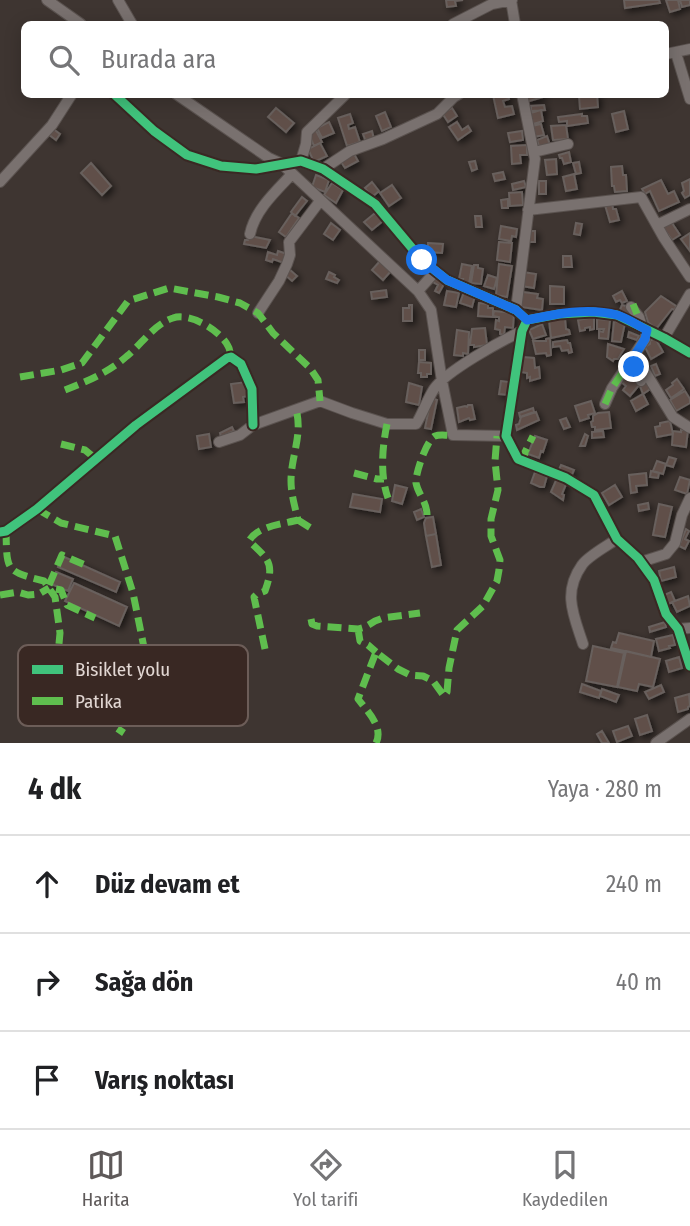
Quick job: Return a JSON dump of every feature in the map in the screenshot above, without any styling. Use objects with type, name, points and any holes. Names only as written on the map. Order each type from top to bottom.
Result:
[{"type":"street","points":[[47,0],[77,21]]},
{"type":"street","points":[[118,0],[130,21]]},
{"type":"street","points":[[459,21],[492,4],[512,0],[515,21]]},
{"type":"street","points":[[690,49],[671,54],[690,99]]},
{"type":"street","points":[[0,182],[52,125],[69,98]]},
{"type":"street","points":[[118,98],[154,131],[187,155],[221,166],[256,169],[301,161],[323,169],[375,204],[422,260],[447,280],[516,310],[527,320]]},
{"type":"street","points":[[182,98],[269,158],[282,164],[418,291],[431,310],[453,435],[506,436]]},
{"type":"street","points":[[301,161],[307,132],[342,98]]},
{"type":"street","points":[[323,169],[350,150],[383,139],[437,114],[453,98]]},
{"type":"street","points":[[516,310],[535,159],[523,98]]},
{"type":"street","points":[[534,152],[568,144]]},
{"type":"street","points":[[250,234],[268,200],[292,174]]},
{"type":"street","points":[[528,209],[641,197],[690,277]]},
{"type":"street","points":[[258,313],[287,264],[290,255],[289,242],[320,201]]},
{"type":"street","points":[[657,225],[690,209]]},
{"type":"street","points":[[418,291],[436,271]]},
{"type":"street","points":[[664,338],[690,294]]},
{"type":"street","points":[[631,307],[644,328],[645,339],[634,367],[641,381]]},
{"type":"street","points":[[527,320],[559,314],[593,312],[617,315],[690,353]]},
{"type":"street","points":[[527,320],[522,331],[506,436],[518,459],[566,478],[594,495],[617,539],[641,562],[654,580],[666,614],[678,629],[690,666]]},
{"type":"street","points":[[219,442],[240,435],[253,425],[320,401],[387,424],[416,424],[434,390],[442,381],[499,342],[522,331]]},
{"type":"street","points":[[605,404],[612,388],[645,349]]},
{"type":"street","points":[[0,532],[6,531],[37,509],[136,425],[227,358],[231,357],[241,364],[252,389],[253,425]]},
{"type":"street","points":[[637,359],[673,417],[690,428]]},
{"type":"street","points":[[641,562],[666,554],[675,542],[690,498]]},
{"type":"street","points":[[583,645],[572,608],[570,590],[582,564],[617,539]]},
{"type":"street","points":[[678,629],[690,628]]},
{"type":"street","points":[[656,743],[690,719]]},
{"type":"building","points":[[446,0],[463,0],[455,1],[456,6],[447,7]]},
{"type":"building","points":[[624,0],[659,0],[660,3],[625,8]]},
{"type":"building","points":[[666,0],[678,0],[680,9],[670,12]]},
{"type":"building","points":[[680,0],[690,0],[690,5],[682,7]]},
{"type":"building","points":[[494,98],[509,98],[503,101],[505,107],[512,106],[514,114],[498,118]]},
{"type":"building","points":[[579,98],[597,98],[598,107],[580,109]]},
{"type":"building","points":[[544,105],[545,110],[531,111],[531,106]]},
{"type":"building","points":[[276,108],[294,123],[286,132],[268,117]]},
{"type":"building","points":[[452,108],[457,116],[448,122],[442,113]]},
{"type":"building","points":[[541,110],[543,121],[530,125],[527,114]]},
{"type":"building","points":[[624,111],[628,129],[616,132],[612,114]]},
{"type":"building","points":[[385,112],[391,127],[382,131],[376,116]]},
{"type":"building","points":[[350,114],[353,123],[348,125],[349,129],[355,127],[360,142],[347,146],[338,118]]},
{"type":"building","points":[[582,114],[587,116],[588,123],[567,126],[567,121],[559,122],[558,117]]},
{"type":"building","points":[[329,122],[334,133],[322,138],[317,128]]},
{"type":"building","points":[[457,122],[462,130],[468,126],[471,131],[458,140],[449,127]]},
{"type":"building","points":[[541,124],[544,135],[534,137],[532,126]]},
{"type":"building","points":[[566,125],[568,139],[553,140],[551,126]]},
{"type":"building","points":[[314,127],[322,142],[314,146],[307,130]]},
{"type":"building","points":[[52,128],[60,134],[56,140],[48,134]]},
{"type":"building","points":[[372,131],[374,139],[366,142],[363,134]]},
{"type":"building","points":[[522,131],[523,140],[510,142],[508,133]]},
{"type":"building","points":[[547,136],[550,145],[540,149],[537,140]]},
{"type":"building","points":[[320,143],[327,156],[314,162],[308,149]]},
{"type":"building","points":[[527,145],[527,155],[520,155],[521,163],[512,164],[511,146]]},
{"type":"building","points":[[353,152],[358,161],[345,168],[339,159]]},
{"type":"building","points":[[569,152],[571,162],[564,164],[559,155]]},
{"type":"building","points":[[556,159],[557,174],[547,175],[545,160]]},
{"type":"building","points":[[475,161],[477,169],[472,171],[469,162]]},
{"type":"building","points":[[579,162],[581,173],[576,174],[573,163]]},
{"type":"building","points":[[91,163],[111,186],[102,195],[81,173]]},
{"type":"building","points":[[622,166],[623,175],[626,175],[627,191],[615,192],[611,167]]},
{"type":"building","points":[[503,172],[505,179],[495,181],[493,174]]},
{"type":"building","points":[[574,174],[577,189],[566,191],[563,177]]},
{"type":"building","points":[[316,175],[329,180],[325,192],[312,187]]},
{"type":"building","points":[[690,179],[690,195],[685,198],[682,183]]},
{"type":"building","points":[[661,180],[668,194],[674,191],[679,202],[659,211],[650,191],[645,194],[642,189]]},
{"type":"building","points":[[524,181],[526,187],[513,190],[512,184]]},
{"type":"building","points":[[539,181],[546,181],[546,194],[539,194]]},
{"type":"building","points":[[372,182],[379,191],[372,197],[365,188]]},
{"type":"building","points":[[332,183],[343,190],[336,203],[324,195]]},
{"type":"building","points":[[392,185],[401,198],[389,206],[380,193]]},
{"type":"building","points":[[522,192],[523,205],[510,206],[509,193]]},
{"type":"building","points":[[302,197],[307,201],[295,216],[291,212]]},
{"type":"building","points":[[508,199],[508,208],[502,208],[501,200]]},
{"type":"building","points":[[612,203],[619,220],[610,222],[605,205]]},
{"type":"building","points":[[292,213],[299,218],[286,237],[279,232]]},
{"type":"building","points":[[375,213],[383,221],[372,230],[364,222]]},
{"type":"building","points":[[475,216],[481,216],[482,227],[476,227]]},
{"type":"building","points":[[670,220],[680,235],[672,240],[662,226]]},
{"type":"building","points":[[331,223],[340,230],[333,240],[324,234]]},
{"type":"building","points":[[576,223],[582,224],[580,235],[574,234]]},
{"type":"building","points":[[501,226],[517,229],[516,237],[512,236],[511,241],[499,239]]},
{"type":"building","points":[[527,231],[535,231],[535,242],[526,242]]},
{"type":"building","points":[[690,233],[690,251],[681,239]]},
{"type":"building","points":[[250,236],[270,240],[266,248],[244,244]]},
{"type":"building","points":[[499,242],[512,243],[510,262],[497,260]]},
{"type":"building","points":[[428,243],[443,244],[442,253],[428,252]]},
{"type":"building","points":[[278,251],[287,254],[284,263],[273,259],[272,262],[266,260],[268,252],[277,255]]},
{"type":"building","points":[[563,256],[571,256],[572,267],[563,267]]},
{"type":"building","points":[[380,261],[391,271],[383,280],[372,270]]},
{"type":"building","points":[[462,264],[472,266],[469,284],[459,279]]},
{"type":"building","points":[[499,264],[512,266],[507,297],[496,295]]},
{"type":"building","points":[[474,265],[483,269],[481,284],[471,283]]},
{"type":"building","points":[[289,269],[297,276],[292,281],[284,274]]},
{"type":"building","points":[[329,272],[339,280],[337,283],[326,279]]},
{"type":"building","points":[[523,272],[536,274],[534,288],[521,286]]},
{"type":"building","points":[[488,275],[497,278],[494,289],[484,286]]},
{"type":"building","points":[[435,278],[444,284],[439,293],[435,291],[438,285],[433,282]]},
{"type":"building","points":[[550,286],[564,287],[564,304],[550,304]]},
{"type":"building","points":[[386,290],[387,297],[372,299],[371,292]]},
{"type":"building","points":[[447,291],[459,293],[456,307],[444,305]]},
{"type":"building","points":[[622,291],[627,301],[616,302],[613,296]]},
{"type":"building","points":[[464,292],[475,296],[472,307],[460,303]]},
{"type":"building","points":[[523,292],[538,294],[537,298],[543,299],[542,310],[521,307]]},
{"type":"building","points":[[661,296],[676,306],[656,329],[648,322],[645,312]]},
{"type":"building","points":[[479,303],[493,308],[493,317],[478,316]]},
{"type":"building","points":[[409,305],[412,305],[412,321],[403,321],[403,308],[409,308]]},
{"type":"building","points":[[622,305],[629,307],[634,318],[619,312]]},
{"type":"building","points":[[494,311],[514,313],[513,328],[505,327],[504,335],[495,329],[499,317],[493,316]]},
{"type":"building","points":[[594,317],[594,329],[590,330],[590,327],[580,331],[578,320]]},
{"type":"building","points":[[565,318],[566,329],[570,334],[551,338],[549,320]]},
{"type":"building","points":[[597,319],[610,320],[608,339],[599,338],[599,331],[603,332],[604,329],[597,329]]},
{"type":"building","points":[[614,321],[625,323],[621,342],[612,341]]},
{"type":"building","points":[[542,324],[546,335],[533,339],[529,330]]},
{"type":"building","points":[[485,328],[487,345],[470,345],[472,329]]},
{"type":"building","points":[[457,330],[469,332],[468,354],[463,353],[463,356],[454,355]]},
{"type":"building","points":[[629,332],[639,336],[637,340],[628,337]]},
{"type":"building","points":[[550,338],[551,355],[536,354],[533,341],[546,341]]},
{"type":"building","points":[[655,338],[663,352],[651,359],[645,347]]},
{"type":"building","points":[[567,340],[572,352],[562,351],[560,346],[553,347],[553,342]]},
{"type":"building","points":[[608,344],[624,349],[618,359],[613,361],[607,357]]},
{"type":"building","points":[[419,350],[425,350],[425,360],[419,360]]},
{"type":"building","points":[[523,357],[534,358],[535,368],[539,367],[540,378],[530,381],[527,373],[521,372]]},
{"type":"building","points":[[419,362],[431,363],[431,374],[427,374],[427,377],[421,377],[421,373],[418,373]]},
{"type":"building","points":[[656,364],[660,374],[655,376],[651,366]]},
{"type":"building","points":[[633,369],[640,384],[630,396],[623,390],[626,386],[619,380]]},
{"type":"building","points":[[677,379],[684,389],[671,398],[666,390]]},
{"type":"building","points":[[501,381],[509,382],[508,395],[499,394]]},
{"type":"building","points":[[647,381],[652,388],[643,394],[640,386]]},
{"type":"building","points":[[246,382],[248,396],[243,397],[244,402],[234,403],[231,384]]},
{"type":"building","points":[[409,383],[422,387],[419,405],[406,402]]},
{"type":"building","points":[[685,391],[690,403],[676,411],[670,400]]},
{"type":"building","points":[[643,394],[648,404],[636,411],[631,401]]},
{"type":"building","points":[[431,398],[437,400],[431,429],[425,428]]},
{"type":"building","points":[[591,401],[595,413],[580,421],[575,406]]},
{"type":"building","points":[[472,405],[475,419],[459,422],[457,408]]},
{"type":"building","points":[[533,408],[534,412],[520,417],[519,413]]},
{"type":"building","points":[[536,412],[539,420],[517,430],[516,425],[521,417]]},
{"type":"building","points":[[609,412],[611,428],[595,430],[591,422],[593,416]]},
{"type":"building","points":[[566,418],[570,427],[564,429],[560,420]]},
{"type":"building","points":[[670,421],[673,434],[657,437],[655,427]]},
{"type":"building","points":[[232,427],[234,431],[221,437],[220,433]]},
{"type":"building","points":[[688,430],[686,447],[672,445],[673,431]]},
{"type":"building","points":[[603,431],[604,437],[592,438],[592,432]]},
{"type":"building","points":[[209,434],[211,447],[199,449],[197,436]]},
{"type":"building","points":[[585,434],[588,436],[585,446],[580,446]]},
{"type":"building","points":[[535,436],[547,440],[539,458],[528,454]]},
{"type":"building","points":[[669,457],[676,459],[673,467],[666,465]]},
{"type":"building","points":[[657,461],[666,464],[663,474],[653,471]]},
{"type":"building","points":[[561,465],[574,470],[571,477],[558,472]]},
{"type":"building","points":[[651,471],[659,473],[658,478],[650,477]]},
{"type":"building","points":[[535,472],[547,476],[544,487],[531,483]]},
{"type":"building","points":[[646,473],[647,485],[636,486],[637,492],[631,493],[629,475]]},
{"type":"building","points":[[680,477],[690,480],[687,494],[675,490]]},
{"type":"building","points":[[557,478],[567,482],[562,494],[563,500],[551,492]]},
{"type":"building","points":[[395,485],[407,488],[402,504],[392,501]]},
{"type":"building","points":[[615,485],[622,497],[609,505],[602,493]]},
{"type":"building","points":[[353,494],[382,499],[380,512],[350,507]]},
{"type":"building","points":[[648,503],[649,509],[639,511],[638,505]]},
{"type":"building","points":[[659,504],[672,507],[665,537],[653,535]]},
{"type":"building","points":[[421,509],[424,517],[417,520],[414,512]]},
{"type":"building","points":[[433,517],[436,534],[426,536],[424,523],[426,518]]},
{"type":"building","points":[[686,529],[689,531],[685,539],[689,541],[685,549],[679,546]]},
{"type":"building","points":[[436,534],[441,565],[432,567],[426,536]]},
{"type":"building","points":[[62,556],[120,582],[116,592],[58,567]]},
{"type":"building","points":[[674,567],[676,577],[661,581],[659,571]]},
{"type":"building","points":[[56,572],[73,579],[68,591],[51,584]]},
{"type":"building","points":[[74,583],[127,607],[119,626],[65,601]]},
{"type":"building","points":[[671,592],[675,601],[666,605],[662,596]]},
{"type":"building","points":[[688,596],[690,606],[677,612],[672,602]]},
{"type":"building","points":[[665,622],[666,627],[650,632],[649,627]]},
{"type":"building","points":[[619,633],[654,641],[651,657],[611,648]]},
{"type":"building","points":[[673,635],[675,645],[659,651],[656,639]]},
{"type":"building","points":[[593,646],[624,653],[617,687],[586,681]]},
{"type":"building","points":[[626,651],[660,659],[653,687],[639,684],[637,691],[618,687]]},
{"type":"building","points":[[679,657],[682,668],[669,672],[666,661]]},
{"type":"building","points":[[582,684],[601,691],[599,698],[580,692]]},
{"type":"building","points":[[661,685],[664,692],[649,699],[645,692]]},
{"type":"building","points":[[602,689],[619,695],[616,702],[600,696]]},
{"type":"building","points":[[689,694],[690,706],[678,712],[675,698]]},
{"type":"building","points":[[647,715],[652,731],[640,735],[635,719]]},
{"type":"building","points":[[628,726],[632,736],[617,742],[613,731]]},
{"type":"building","points":[[602,731],[609,743],[602,743],[597,734]]},
{"type":"marked path","points":[[20,377],[61,370],[82,363],[128,301],[169,288],[240,303],[258,313],[273,333],[310,368],[318,380],[320,401]]},
{"type":"marked path","points":[[633,304],[637,314]]},
{"type":"marked path","points":[[65,390],[113,367],[154,329],[173,318],[196,320],[212,329],[224,340],[231,357]]},
{"type":"marked path","points":[[605,404],[612,388],[645,339],[647,330]]},
{"type":"marked path","points":[[265,649],[254,597],[265,591],[270,568],[265,558],[249,541],[264,529],[298,520],[291,481],[298,428],[296,409]]},
{"type":"marked path","points":[[387,424],[383,462],[388,498]]},
{"type":"marked path","points":[[427,515],[416,483],[419,465],[435,436],[453,435]]},
{"type":"marked path","points":[[376,743],[376,725],[358,699],[376,652],[398,669],[433,681],[444,696],[447,692],[457,630],[483,606],[497,581],[500,560],[491,536],[491,519],[498,490],[495,461],[497,436]]},
{"type":"marked path","points":[[524,462],[525,452],[533,436]]},
{"type":"marked path","points":[[61,444],[85,450],[96,459]]},
{"type":"marked path","points":[[354,473],[384,479]]},
{"type":"marked path","points":[[37,509],[61,523],[115,536],[133,593],[143,645]]},
{"type":"marked path","points":[[298,520],[314,530]]},
{"type":"marked path","points":[[6,531],[8,562],[11,567],[22,575],[44,581],[55,597],[59,645]]},
{"type":"marked path","points":[[49,585],[62,555],[85,565]]},
{"type":"marked path","points":[[0,595],[18,592],[39,594],[49,588]]},
{"type":"marked path","points":[[56,589],[61,590],[67,605],[95,618]]},
{"type":"marked path","points":[[311,619],[312,624],[317,626],[358,629],[383,618],[420,613]]},
{"type":"marked path","points":[[358,629],[360,641],[376,652]]},
{"type":"marked path","points":[[114,726],[124,733]]},
{"type":"cycle path","points":[[118,98],[154,131],[187,155],[221,166],[256,169],[301,161],[323,169],[375,204],[422,260],[447,280],[516,310],[527,320],[559,314],[593,312],[617,315],[690,353]]},
{"type":"cycle path","points":[[527,320],[522,331],[506,436],[518,459],[566,478],[594,495],[617,539],[638,558],[654,580],[666,614],[678,629],[690,666]]},
{"type":"cycle path","points":[[0,532],[6,531],[37,509],[136,425],[227,358],[231,357],[241,364],[252,389],[253,425]]},
{"type":"route","points":[[422,260],[447,280],[516,310],[527,320],[559,314],[593,312],[617,315],[647,330],[635,355],[639,361],[634,367]]}]
